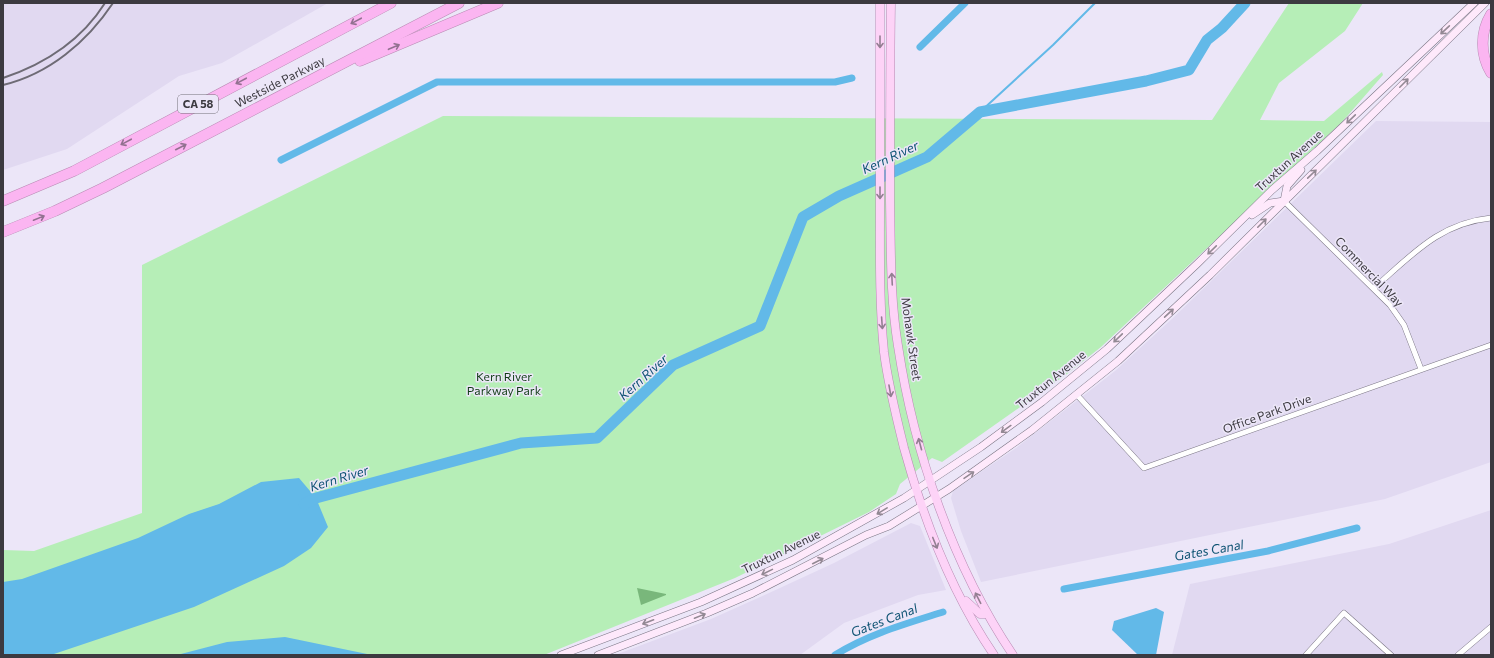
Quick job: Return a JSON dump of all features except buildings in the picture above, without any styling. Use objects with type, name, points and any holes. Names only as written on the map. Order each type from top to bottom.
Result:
[{"type":"highway","name":"Westside Parkway","points":[[3,201],[74,171],[391,3]]},
{"type":"highway","name":"Westside Parkway","points":[[3,232],[55,211],[103,188],[459,3]]},
{"type":"highway","points":[[294,89],[498,3]]},
{"type":"highway","points":[[1491,14],[1485,28],[1482,42],[1484,57],[1491,72]]},
{"type":"main road","name":"Mohawk Street","points":[[880,3],[880,267],[884,352],[891,393],[921,507],[947,573],[994,655]]},
{"type":"main road","name":"Mohawk Street","points":[[891,3],[891,261],[898,345],[905,384],[930,481],[949,533],[970,581],[987,614],[1013,655]]},
{"type":"main road","name":"Truxtun Avenue","points":[[562,655],[678,611],[747,582],[838,537],[916,491],[1022,418],[1101,354],[1272,190],[1317,151],[1474,3]]},
{"type":"main road","name":"Truxtun Avenue","points":[[598,655],[701,616],[753,593],[866,535],[889,526],[921,507],[991,460],[1077,395],[1118,361],[1210,275],[1485,3]]},
{"type":"main road","points":[[1361,126],[1366,110],[1392,84],[1394,77]]},
{"type":"main road","points":[[1240,222],[1270,203],[1284,201],[1287,186],[1317,151]]},
{"type":"main road","points":[[957,592],[975,611],[980,614],[987,614]]},
{"type":"main road","points":[[572,655],[585,646]]},
{"type":"street","name":"Commercial Way","points":[[1284,201],[1374,288],[1404,325],[1421,369]]},
{"type":"street","points":[[1374,288],[1420,248],[1443,231],[1468,222],[1491,218]]},
{"type":"street","name":"Office Park Drive","points":[[1077,395],[1144,468],[1491,345]]},
{"type":"street","points":[[1306,655],[1344,612],[1391,655]]},
{"type":"street","points":[[1458,655],[1491,626]]},
{"type":"shaded area","points":[[3,3],[328,3],[222,63],[179,76],[67,149],[3,170]]},
{"type":"shaded area","points":[[1376,121],[1491,122],[1491,462],[1385,499],[981,582],[961,531],[951,498],[953,491],[1016,448],[1115,371],[1173,318]]},
{"type":"shaded area","points":[[1491,510],[1491,655],[1172,655],[1190,584],[1389,544]]},
{"type":"shaded area","points":[[911,523],[920,526],[946,590],[918,595],[844,623],[800,655],[615,655],[711,619],[834,563]]},
{"type":"green space","name":"Kern River Parkway Park","points":[[1289,3],[1363,3],[1345,31],[1279,83],[1260,120],[1324,121],[1382,72],[1383,75],[1342,122],[1101,347],[1067,374],[942,462],[932,458],[900,484],[896,494],[869,512],[735,578],[544,655],[3,655],[3,550],[34,551],[142,513],[142,265],[443,116],[1212,120]]},
{"type":"green space","points":[[637,588],[666,594],[666,595],[641,605]]},
{"type":"water","points":[[299,478],[316,498],[328,527],[311,548],[284,566],[194,607],[51,655],[3,655],[3,582],[22,579],[138,538],[189,514],[219,504],[261,482]]},
{"type":"water","points":[[1156,608],[1164,612],[1156,655],[1138,655],[1112,630],[1114,621]]},
{"type":"water","points":[[285,637],[372,655],[177,655],[227,642]]},
{"type":"waterway","points":[[920,47],[965,3]]},
{"type":"waterway","points":[[980,112],[1053,45],[1095,3]]},
{"type":"waterway","name":"Kern River","points":[[304,504],[316,498],[521,443],[597,438],[673,365],[760,326],[803,217],[839,196],[927,157],[980,112],[1146,81],[1189,70],[1207,40],[1222,28],[1245,3]]},
{"type":"waterway","points":[[281,160],[437,82],[835,82],[852,78]]},
{"type":"waterway","name":"Gates Canal","points":[[1064,589],[1268,551],[1357,528]]},
{"type":"waterway","name":"Gates Canal","points":[[835,655],[874,635],[943,612]]},
{"type":"railway","points":[[3,78],[33,66],[61,50],[85,29],[105,3]]},
{"type":"railway","points":[[3,85],[36,73],[51,65],[66,54],[91,31],[113,3]]}]
